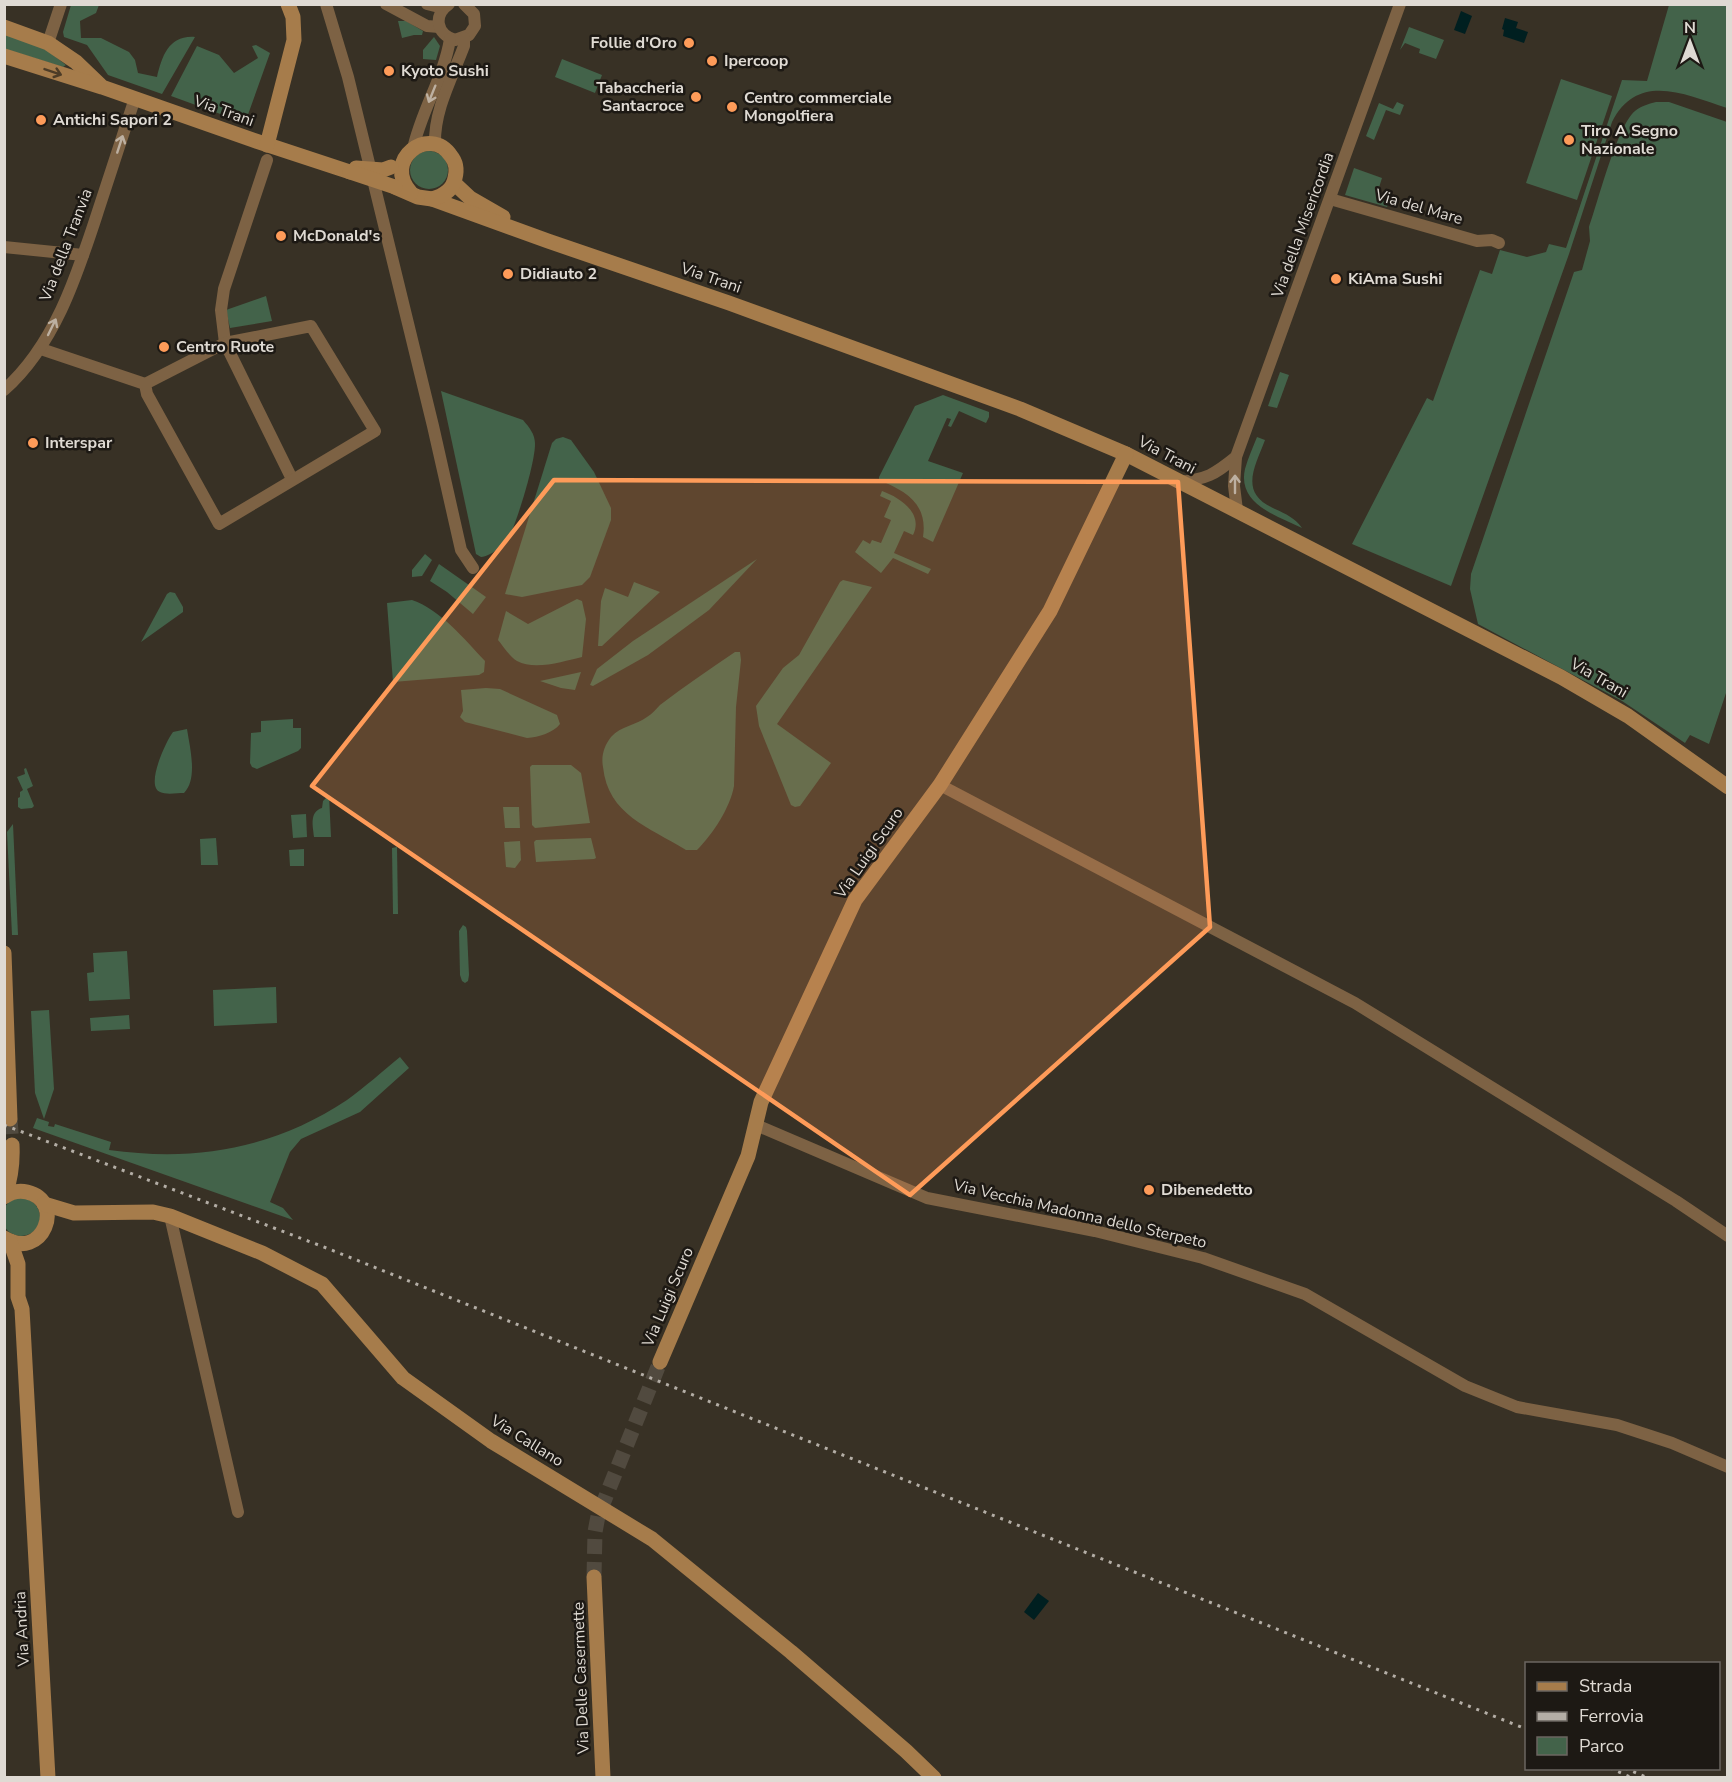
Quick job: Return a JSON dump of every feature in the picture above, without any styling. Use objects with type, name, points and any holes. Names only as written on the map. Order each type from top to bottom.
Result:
[{"type":"main road","points":[[267,153],[294,40],[293,17],[288,4]]},
{"type":"main road","name":"Via Trani","points":[[4,27],[48,42],[76,62],[102,87]]},
{"type":"main road","name":"Via Trani","points":[[4,56],[135,98],[267,153],[345,170],[418,197],[432,199],[1020,408],[1126,454],[1561,677],[1628,716],[1728,787]]},
{"type":"main road","points":[[411,193],[397,165],[419,145],[435,144],[447,151],[455,162],[456,169],[454,183],[445,194],[432,199]]},
{"type":"main road","name":"Via Trani","points":[[345,170],[383,170],[397,165]]},
{"type":"main road","name":"Via Trani","points":[[454,183],[470,198],[548,241]]},
{"type":"main road","name":"Via Luigi Scuro","points":[[660,1362],[748,1156],[761,1101],[855,900],[940,785],[1050,611],[1126,454]]},
{"type":"main road","points":[[4,953],[6,1073],[10,1119]]},
{"type":"main road","points":[[5,1197],[11,1179],[12,1145]]},
{"type":"main road","points":[[13,1163],[27,1192]]},
{"type":"main road","points":[[5,1197],[15,1192],[27,1192]]},
{"type":"main road","name":"Via Callano","points":[[27,1192],[36,1196],[44,1204],[74,1213],[153,1212],[170,1216],[262,1253],[322,1284],[404,1378],[491,1441],[652,1539],[906,1751],[934,1778]]},
{"type":"main road","points":[[44,1204],[47,1217],[44,1230]]},
{"type":"main road","name":"Via Callano","points":[[26,1243],[36,1239],[54,1222],[74,1213]]},
{"type":"main road","points":[[7,1239],[26,1243]]},
{"type":"main road","name":"Via Andria","points":[[7,1239],[18,1264]]},
{"type":"main road","name":"Via Andria","points":[[26,1243],[18,1264],[18,1297],[22,1309],[48,1778]]},
{"type":"main road","name":"Via Delle Casermette","points":[[594,1577],[603,1778]]},
{"type":"street","points":[[48,42],[61,4]]},
{"type":"street","points":[[326,4],[348,76],[461,550],[473,568]]},
{"type":"street","points":[[386,4],[427,26],[439,27]]},
{"type":"street","points":[[427,4],[446,6],[439,17],[439,27],[450,39],[464,38],[475,26],[476,9],[464,4]]},
{"type":"street","name":"Via della Misericordia","points":[[1237,510],[1234,486],[1236,457],[1400,4]]},
{"type":"street","points":[[435,144],[434,129],[438,114],[464,46],[464,38]]},
{"type":"street","points":[[412,149],[448,55],[450,39]]},
{"type":"street","name":"Via della Tranvia","points":[[4,390],[41,349],[66,297],[83,255],[135,98]]},
{"type":"street","points":[[267,153],[224,289],[220,310],[225,344],[292,479]]},
{"type":"street","name":"Via del Mare","points":[[1330,199],[1477,241],[1492,240],[1499,243]]},
{"type":"street","points":[[4,247],[83,255]]},
{"type":"street","points":[[41,349],[145,384],[225,344],[311,326],[375,431],[219,524],[147,394],[145,384]]},
{"type":"street","points":[[1178,482],[1214,475],[1236,457]]},
{"type":"street","points":[[940,785],[1355,1003],[1676,1201],[1728,1236]]},
{"type":"street","name":"Via Vecchia Madonna dello Sterpeto","points":[[756,1125],[927,1198],[1095,1232],[1203,1258],[1305,1294],[1465,1386],[1516,1407],[1617,1425],[1672,1443],[1728,1467]]},
{"type":"street","points":[[170,1216],[238,1512]]},
{"type":"highlighted area","points":[[554,480],[1178,482],[1210,927],[910,1195],[312,786]]},
{"type":"green space","points":[[71,5],[99,5],[96,13],[80,21],[81,38],[101,38],[129,52],[135,60],[138,73],[157,77],[168,48],[179,39],[195,37],[162,94],[108,75],[87,45],[64,37],[63,32]]},
{"type":"green space","points":[[1669,5],[1727,5],[1727,108],[1679,93],[1649,92],[1635,96],[1623,106],[1612,122],[1569,254],[1451,586],[1352,544],[1427,398],[1433,401],[1480,270],[1492,274],[1500,250],[1527,257],[1546,252],[1549,244],[1566,248],[1622,80],[1647,81]]},
{"type":"green space","points":[[398,21],[406,21],[423,31],[422,35],[402,38]]},
{"type":"green space","points":[[1409,27],[1444,40],[1436,59],[1419,53],[1420,49],[1405,43],[1400,50]]},
{"type":"green space","points":[[5,34],[43,47],[66,65],[63,67],[5,49]]},
{"type":"green space","points":[[434,37],[440,46],[436,60],[423,59],[423,50]]},
{"type":"green space","points":[[256,45],[270,53],[245,123],[171,96],[197,46],[219,55],[234,73],[258,58],[252,46]]},
{"type":"green space","points":[[562,59],[602,75],[595,93],[555,77]]},
{"type":"green space","name":"Tiro A Segno Nazionale","points":[[1561,79],[1612,96],[1577,200],[1526,183]]},
{"type":"green space","points":[[1397,102],[1404,105],[1400,115],[1386,110],[1374,140],[1366,136],[1379,103],[1393,109]]},
{"type":"green space","points":[[1656,102],[1669,102],[1727,122],[1728,687],[1709,744],[1690,735],[1685,743],[1622,701],[1478,624],[1470,589],[1471,574],[1574,272],[1582,270],[1590,241],[1589,227],[1621,132],[1635,111]]},
{"type":"green space","points":[[429,151],[442,157],[448,170],[442,183],[429,189],[416,183],[410,170],[416,157]]},
{"type":"green space","points":[[1354,168],[1382,178],[1376,197],[1389,203],[1387,207],[1345,195]]},
{"type":"green space","points":[[266,296],[272,321],[230,328],[226,310]]},
{"type":"green space","points":[[1280,372],[1289,375],[1277,408],[1268,406]]},
{"type":"green space","points":[[441,391],[523,420],[534,437],[534,453],[526,490],[510,535],[505,543],[485,556],[481,557],[476,554]]},
{"type":"green space","points":[[943,395],[989,412],[989,417],[986,423],[959,411],[951,427],[948,426],[951,419],[947,418],[928,461],[963,473],[933,542],[923,537],[922,516],[913,500],[898,489],[879,480],[879,477],[915,406]]},
{"type":"green space","points":[[563,437],[571,440],[594,472],[611,508],[611,520],[590,577],[582,585],[522,597],[505,594],[552,443]]},
{"type":"green space","points":[[1257,437],[1265,440],[1254,470],[1253,488],[1264,503],[1287,515],[1302,528],[1261,507],[1247,491],[1244,481],[1245,469]]},
{"type":"green space","points":[[882,491],[896,497],[908,507],[915,520],[916,527],[913,535],[904,531],[894,553],[931,569],[928,574],[893,558],[881,573],[855,552],[863,540],[870,544],[872,540],[881,543],[891,520],[884,517],[891,501],[880,496]]},
{"type":"green space","points":[[425,554],[432,560],[422,576],[412,577],[412,570]]},
{"type":"green space","points":[[757,559],[709,610],[648,655],[593,686],[590,685],[597,669],[633,641]]},
{"type":"green space","points":[[439,564],[486,597],[473,614],[430,581]]},
{"type":"green space","points":[[843,580],[872,587],[777,724],[831,763],[800,806],[795,807],[791,805],[759,726],[756,706],[783,668],[799,655]]},
{"type":"green space","points":[[634,582],[660,592],[602,646],[598,646],[601,601],[605,588],[628,597]]},
{"type":"green space","points":[[175,593],[183,607],[183,612],[141,642],[167,594]]},
{"type":"green space","points":[[577,599],[582,601],[586,619],[582,657],[550,664],[524,664],[512,657],[498,640],[506,611],[528,624]]},
{"type":"green space","points":[[412,600],[433,611],[460,635],[485,661],[484,672],[479,675],[393,682],[387,603]]},
{"type":"green space","points":[[735,652],[740,652],[741,660],[736,707],[734,786],[725,812],[709,836],[697,850],[686,850],[632,818],[622,808],[606,783],[602,763],[604,751],[615,733],[649,716],[669,698]]},
{"type":"green space","points":[[581,672],[575,690],[540,681]]},
{"type":"green space","points":[[500,689],[557,715],[560,724],[545,734],[527,738],[465,722],[460,717],[463,711],[461,690]]},
{"type":"green space","points":[[293,719],[293,728],[301,728],[301,748],[257,769],[252,767],[250,763],[251,733],[261,732],[261,721]]},
{"type":"green space","points":[[187,729],[192,763],[191,780],[188,787],[184,793],[160,792],[156,788],[155,781],[162,753],[173,732]]},
{"type":"green space","points":[[532,765],[571,765],[581,773],[590,823],[535,828],[532,825],[530,767]]},
{"type":"green space","points":[[26,768],[33,786],[27,789],[34,806],[21,809],[18,807],[18,798],[23,790],[17,777],[25,774],[24,769]]},
{"type":"green space","points":[[329,795],[331,837],[314,837],[313,816],[322,808],[323,801]]},
{"type":"green space","points":[[503,807],[519,807],[520,828],[505,828]]},
{"type":"green space","points":[[306,814],[307,837],[293,838],[291,815]]},
{"type":"green space","points":[[13,824],[18,935],[12,935],[7,832]]},
{"type":"green space","points":[[216,838],[218,865],[201,865],[200,839]]},
{"type":"green space","points":[[591,838],[596,858],[594,859],[536,862],[534,842],[536,840]]},
{"type":"green space","points":[[520,841],[521,860],[515,868],[506,867],[504,842]]},
{"type":"green space","points":[[397,847],[398,914],[393,914],[392,848]]},
{"type":"green space","points":[[304,849],[304,866],[290,866],[289,850]]},
{"type":"green space","points":[[463,925],[467,931],[469,975],[465,983],[460,975],[459,931]]},
{"type":"green space","points":[[127,951],[130,999],[89,1001],[87,973],[94,972],[93,953]]},
{"type":"green space","points":[[276,987],[277,1023],[214,1026],[213,990]]},
{"type":"green space","points":[[49,1010],[54,1089],[44,1119],[35,1093],[31,1011]]},
{"type":"green space","points":[[129,1015],[130,1029],[91,1031],[90,1018]]},
{"type":"green space","points":[[400,1057],[409,1068],[360,1112],[301,1139],[290,1152],[270,1202],[283,1208],[293,1220],[33,1128],[37,1118],[49,1122],[48,1126],[54,1127],[55,1124],[111,1142],[109,1150],[172,1154],[233,1148],[262,1141],[319,1117],[347,1100]]},
{"type":"green space","points":[[21,1198],[34,1204],[40,1217],[34,1230],[21,1236],[8,1230],[2,1217],[8,1204]]},
{"type":"water","points":[[1461,11],[1472,16],[1465,34],[1454,30]]},
{"type":"water","points":[[1505,18],[1518,22],[1516,28],[1528,32],[1524,43],[1503,36]]},
{"type":"water","points":[[1038,1593],[1049,1601],[1034,1620],[1024,1612]]},
{"type":"tunnel","points":[[10,1119],[12,1145]]},
{"type":"tunnel","points":[[594,1577],[595,1532],[598,1516],[660,1362]]},
{"type":"railway","points":[[4,1125],[329,1249],[1525,1729]]},
{"type":"railway","points":[[1614,1770],[1632,1778]]},
{"type":"railway","points":[[1630,1770],[1648,1778]]},
{"type":"place","name":"Follie d'Oro","points":[[689,43]]},
{"type":"place","name":"Ipercoop","points":[[712,61]]},
{"type":"place","name":"Kyoto Sushi","points":[[389,71]]},
{"type":"place","name":"Tabaccheria Santacroce","points":[[696,97]]},
{"type":"place","name":"Centro commerciale Mongolfiera","points":[[732,107]]},
{"type":"place","name":"Antichi Sapori 2","points":[[41,120]]},
{"type":"place","name":"Tiro A Segno Nazionale","points":[[1569,140]]},
{"type":"place","name":"McDonald's","points":[[281,236]]},
{"type":"place","name":"Didiauto 2","points":[[508,274]]},
{"type":"place","name":"KiAma Sushi","points":[[1336,279]]},
{"type":"place","name":"Centro Ruote","points":[[164,347]]},
{"type":"place","name":"Interspar","points":[[33,443]]},
{"type":"place","name":"Dibenedetto","points":[[1149,1190]]}]
